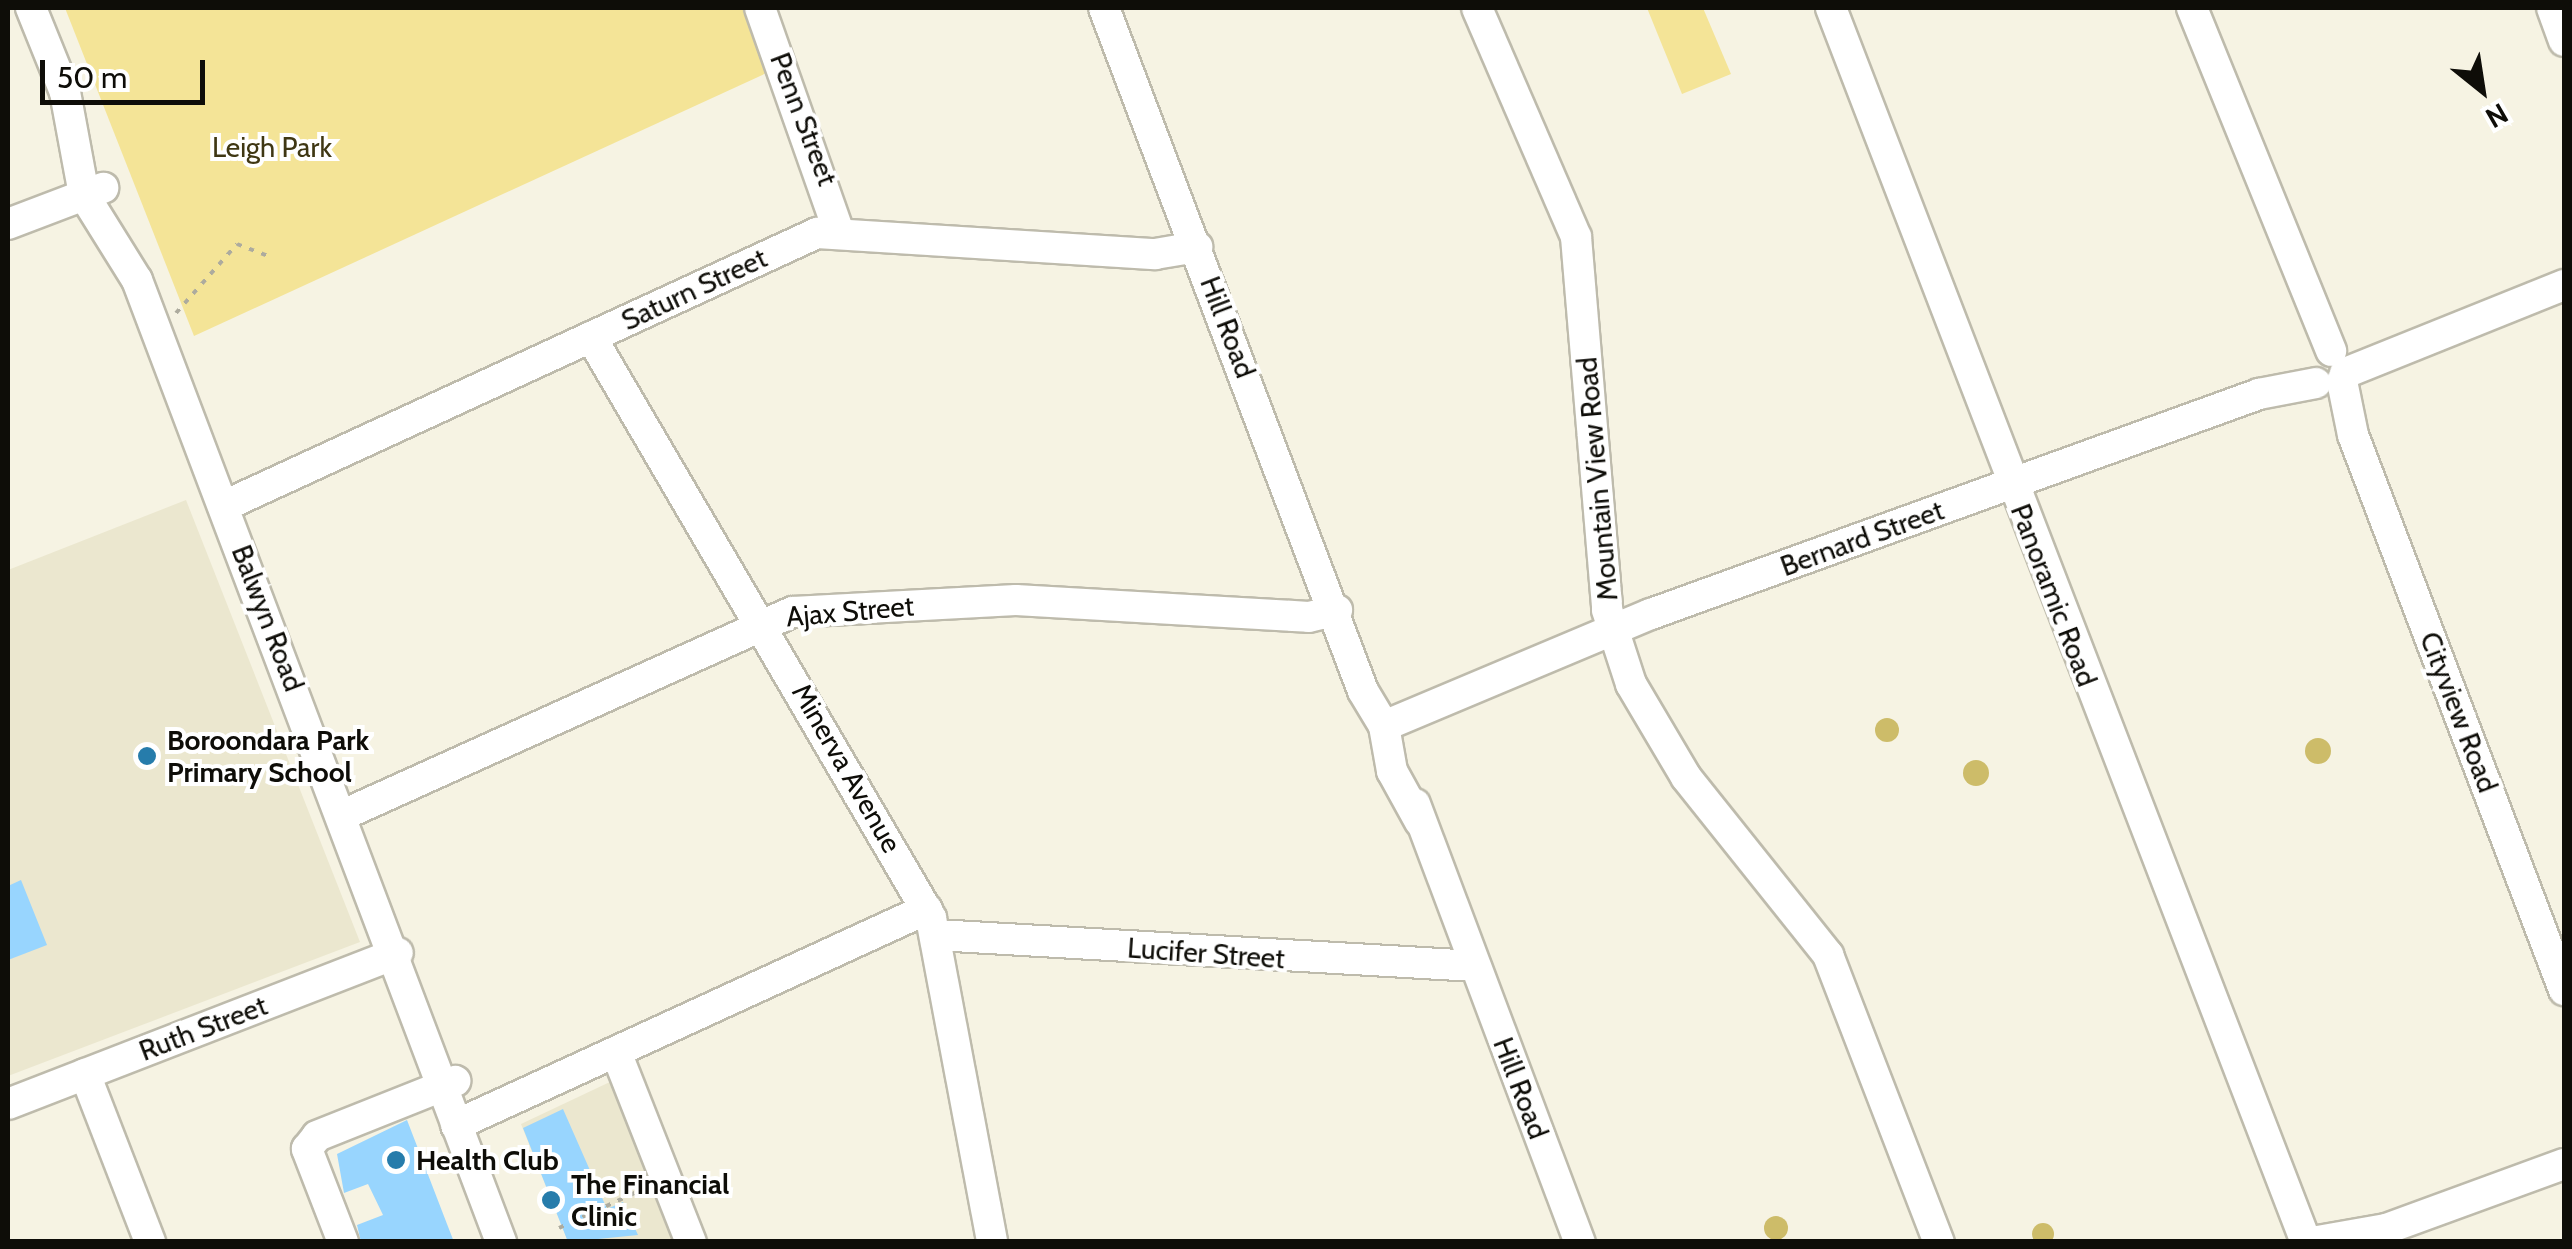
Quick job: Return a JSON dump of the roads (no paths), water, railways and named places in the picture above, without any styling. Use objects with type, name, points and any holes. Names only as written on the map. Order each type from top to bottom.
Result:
[{"type":"street","name":"Balwyn Road","points":[[31,8],[64,92],[94,191],[137,280],[449,1083],[501,1242]]},
{"type":"street","name":"Penn Street","points":[[760,8],[840,232]]},
{"type":"street","name":"Hill Road","points":[[1104,8],[1351,648],[1393,722],[1392,771],[1420,822],[1580,1242]]},
{"type":"street","name":"Mountain View Road","points":[[1477,8],[1576,236],[1613,630],[1638,700],[1686,777],[1774,876],[1828,955],[1938,1242]]},
{"type":"street","name":"Panoramic Road","points":[[1831,8],[2278,1183],[2309,1242]]},
{"type":"street","name":"Cityview Road","points":[[2192,8],[2564,990]]},
{"type":"street","points":[[2552,8],[2564,40]]},
{"type":"street","points":[[8,224],[94,191]]},
{"type":"street","name":"Saturn Street","points":[[224,506],[804,238],[840,232],[1155,254],[1197,247]]},
{"type":"street","name":"Bernard Street","points":[[1393,722],[1613,630],[2564,285]]},
{"type":"street","name":"Minerva Avenue","points":[[591,337],[761,622],[932,922],[992,1242]]},
{"type":"street","name":"Ajax Street","points":[[345,814],[761,622],[812,609],[1016,600],[1309,617],[1337,610]]},
{"type":"street","name":"Lucifer Street","points":[[463,1122],[616,1052],[932,922],[1475,966]]},
{"type":"street","name":"Ruth Street","points":[[8,1104],[398,952]]},
{"type":"street","points":[[616,1052],[691,1242]]},
{"type":"street","points":[[85,1074],[150,1242]]},
{"type":"street","points":[[343,1242],[306,1150],[317,1136],[449,1083]]},
{"type":"street","name":"Balwyn Road","points":[[463,1122],[517,1242]]},
{"type":"street","points":[[2309,1242],[2376,1235],[2564,1164]]},
{"type":"street","name":"Panoramic Road","points":[[2278,1183],[2292,1242]]},
{"type":"place","name":"Boroondara Park Primary School","points":[[147,756]]},
{"type":"place","name":"Health Club","points":[[396,1160]]},
{"type":"place","name":"The Financial Clinic","points":[[551,1200]]},
{"type":"park label","name":"Leigh Park","points":[[272,147]]}]
